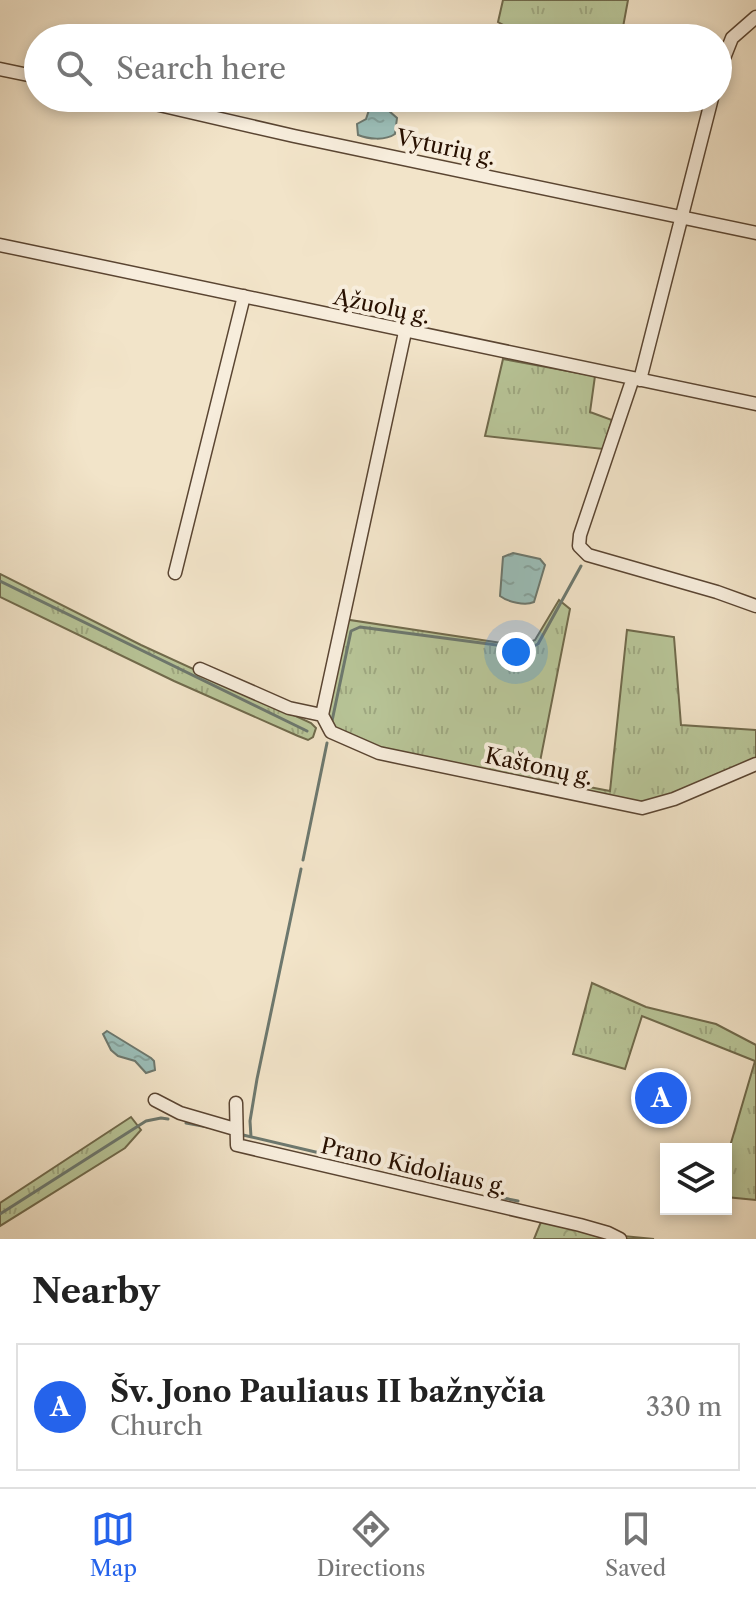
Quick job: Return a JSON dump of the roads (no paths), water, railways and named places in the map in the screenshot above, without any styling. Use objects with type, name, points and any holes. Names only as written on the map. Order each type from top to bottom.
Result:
[{"type":"street","points":[[732,38],[756,17]]},
{"type":"street","points":[[0,69],[24,74]]},
{"type":"street","name":"Vyturių g.","points":[[190,112],[756,233]]},
{"type":"street","points":[[708,112],[636,379],[580,535],[579,546],[588,555],[756,606]]},
{"type":"street","name":"Ąžuolų g.","points":[[0,245],[756,404]]},
{"type":"street","points":[[175,573],[244,296]]},
{"type":"street","points":[[200,669],[289,708],[322,715],[405,332]]},
{"type":"street","name":"Kaštonų g.","points":[[322,715],[331,732],[379,753],[642,808],[674,799],[756,764]]},
{"type":"street","points":[[155,1100],[180,1113],[235,1129],[236,1103]]},
{"type":"street","name":"Prano Kidoliaus g.","points":[[235,1129],[237,1145],[580,1225],[620,1239]]},
{"type":"water","points":[[368,112],[390,112],[397,118],[395,134],[376,139],[358,135],[357,124],[366,119]]},
{"type":"water","points":[[513,553],[540,559],[545,565],[534,602],[517,603],[500,596],[503,557]]},
{"type":"water","points":[[107,1031],[151,1058],[155,1070],[146,1073],[135,1061],[118,1056],[111,1050],[103,1034]]},
{"type":"waterway","points":[[332,721],[351,631],[360,627],[528,649],[538,644],[581,566]]},
{"type":"waterway","points":[[0,581],[307,731]]},
{"type":"waterway","points":[[303,860],[327,743]]},
{"type":"waterway","points":[[251,1137],[250,1121],[257,1079],[301,869]]},
{"type":"waterway","points":[[0,1214],[146,1121],[168,1119]]},
{"type":"waterway","points":[[186,1123],[208,1127]]},
{"type":"waterway","points":[[243,1135],[324,1154]]},
{"type":"waterway","points":[[494,1196],[518,1201]]},
{"type":"place","name":"Šv. Jono Pauliaus II bažnyčia","points":[[661,1098]]}]
